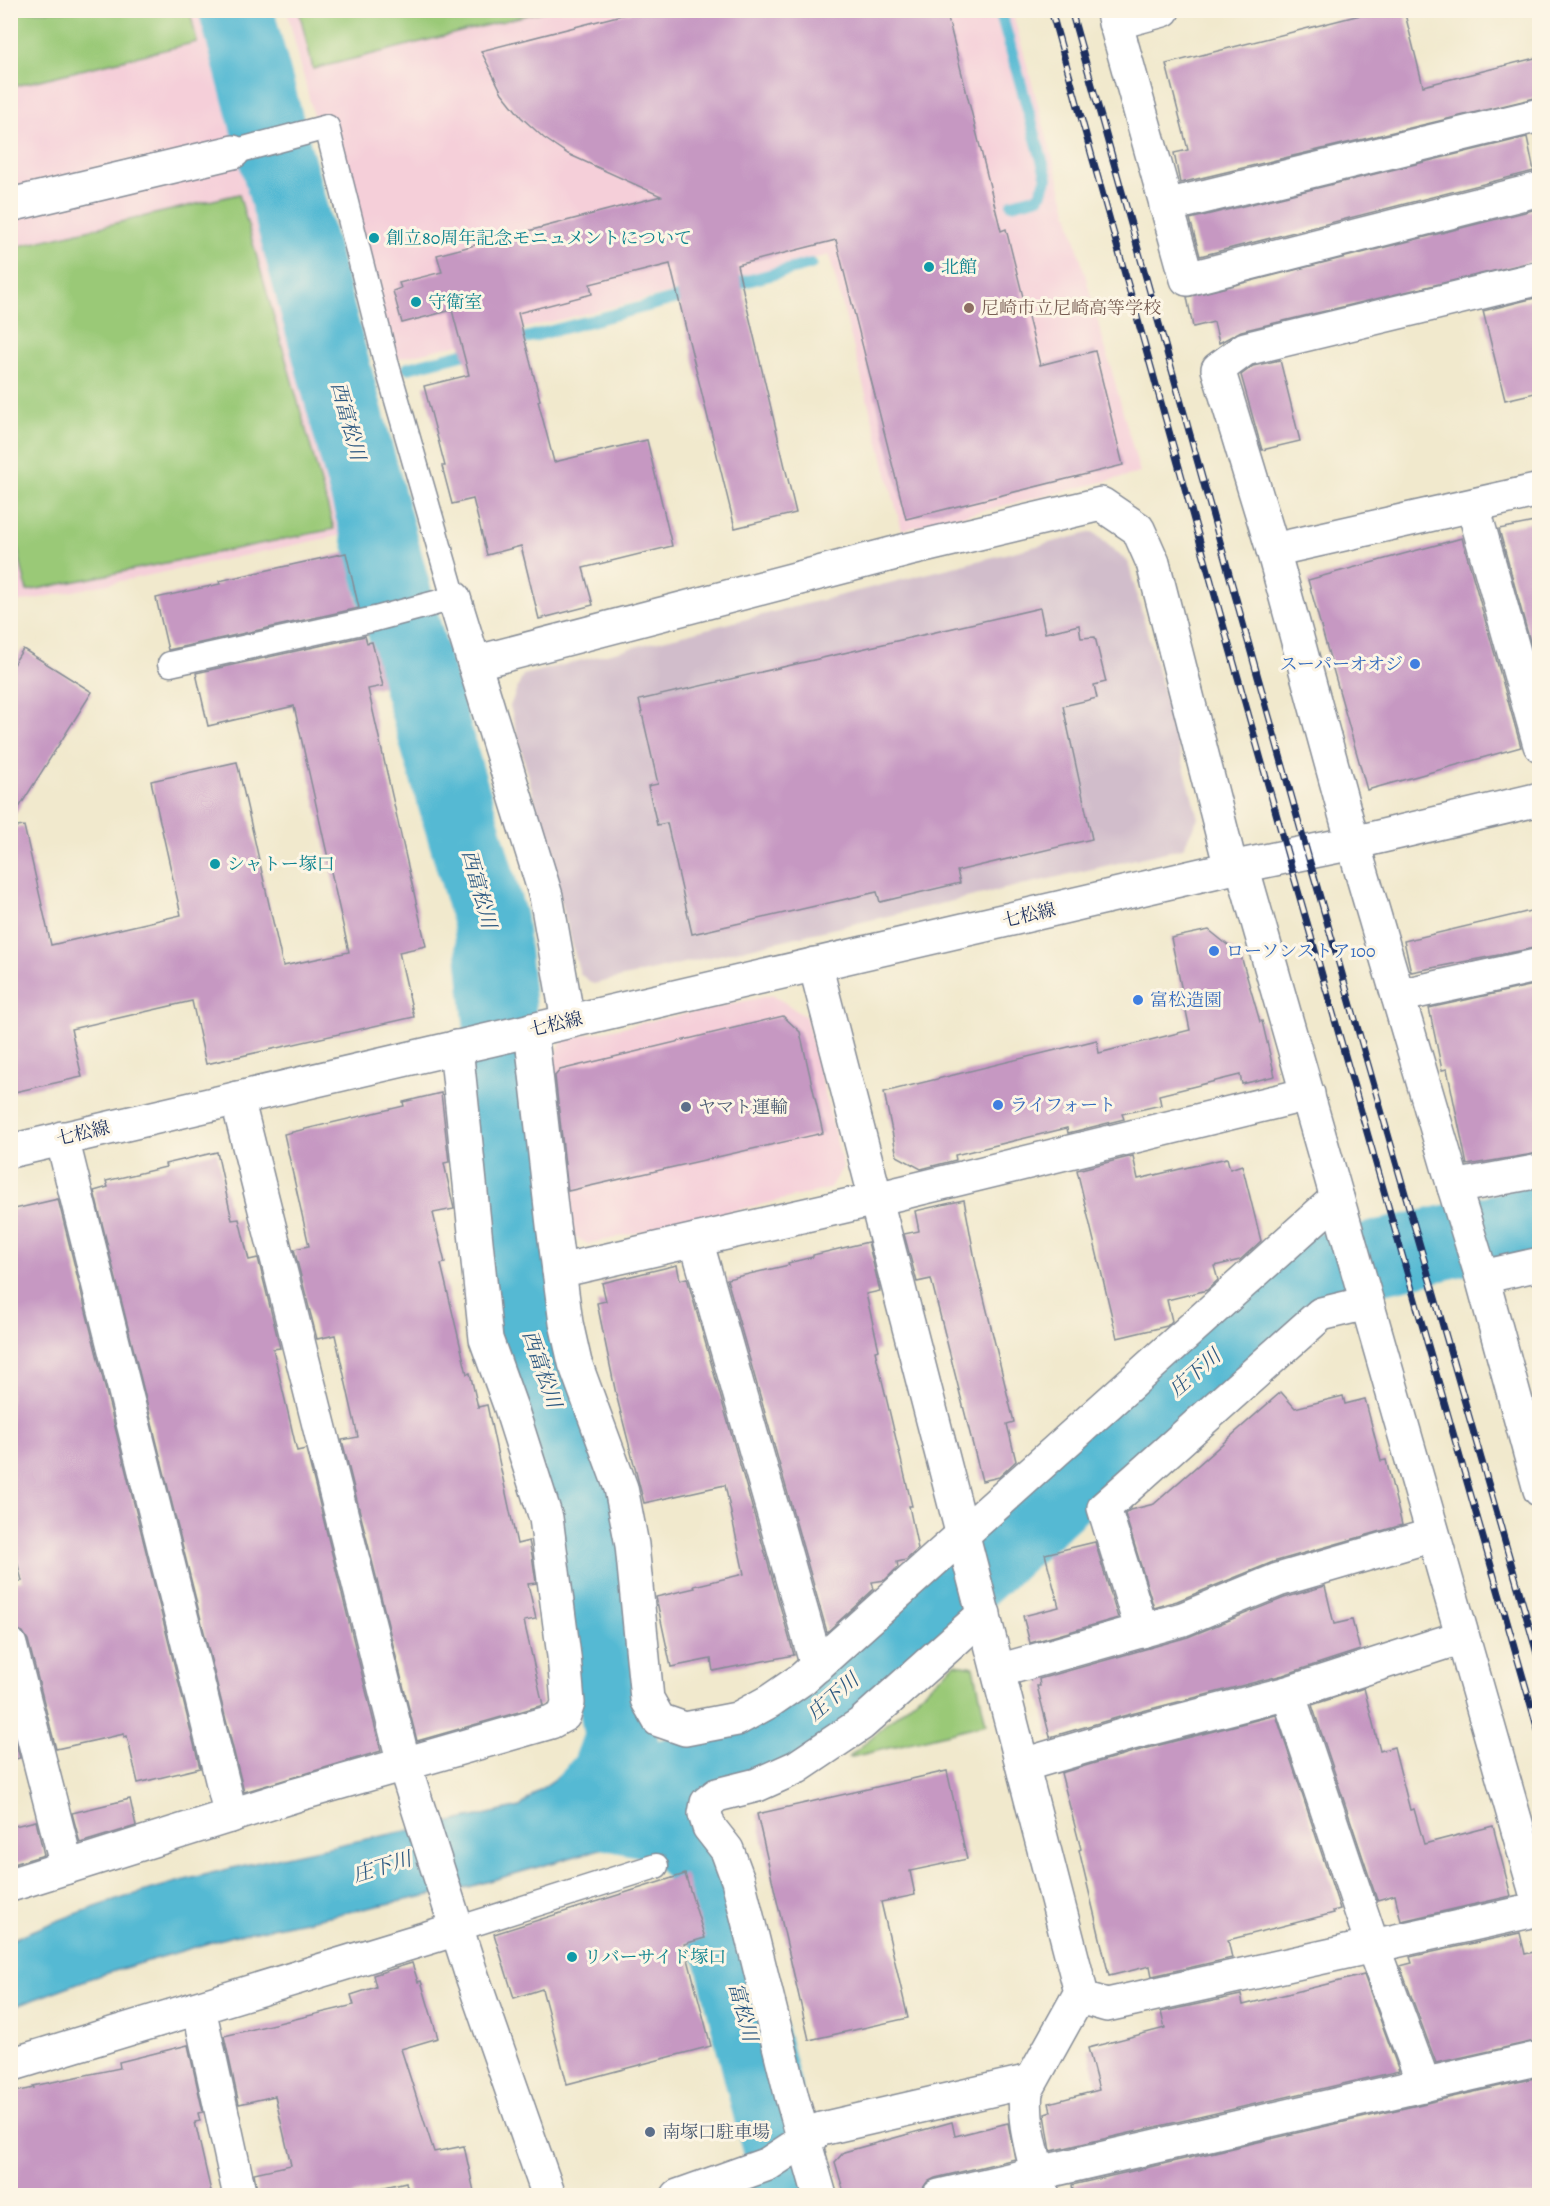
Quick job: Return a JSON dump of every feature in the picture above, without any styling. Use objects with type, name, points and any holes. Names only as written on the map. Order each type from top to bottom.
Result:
[{"type":"street","points":[[1163,10],[1113,16],[1187,279],[1539,189]]},
{"type":"street","points":[[1166,206],[1539,115]]},
{"type":"street","points":[[10,205],[233,152]]},
{"type":"street","points":[[1539,278],[1245,350],[1218,369],[1273,550],[1353,843],[1480,1270],[1539,1490]]},
{"type":"street","points":[[1273,550],[1539,490]]},
{"type":"street","points":[[474,663],[907,550],[1101,504],[1138,529],[1153,563],[1237,867],[1308,1094],[1539,1908],[1107,2005],[1078,1997]]},
{"type":"street","points":[[1473,506],[1539,745]]},
{"type":"street","points":[[443,602],[474,663],[546,896],[568,1022]]},
{"type":"street","name":"七松線","points":[[10,1151],[1539,799]]},
{"type":"street","points":[[815,964],[1081,1992],[1030,2080],[1026,2091],[1024,2106],[1041,2185]]},
{"type":"street","points":[[1398,996],[1539,965]]},
{"type":"street","points":[[525,1031],[566,1323],[575,1363],[621,1488],[632,1545],[648,1699],[659,1720],[685,1729],[736,1719],[770,1701],[802,1679],[1341,1213]]},
{"type":"street","points":[[10,1886],[231,1816],[408,1776],[564,1715],[567,1703],[564,1656],[546,1518],[486,1339],[464,1046]]},
{"type":"street","points":[[559,1271],[876,1199],[1308,1094]]},
{"type":"street","points":[[237,1098],[408,1776],[454,1920],[549,2196]]},
{"type":"street","points":[[62,1138],[231,1816]]},
{"type":"street","points":[[1457,1197],[1539,1171]]},
{"type":"street","points":[[696,1240],[817,1666]]},
{"type":"street","points":[[1480,1270],[1539,1264]]},
{"type":"street","points":[[1142,1631],[1104,1508],[1321,1314],[1365,1296]]},
{"type":"street","points":[[998,1671],[1183,1619],[1278,1580],[1433,1534]]},
{"type":"street","points":[[820,2196],[801,2142],[738,1880],[727,1850],[709,1827],[705,1814],[707,1803],[717,1795],[757,1785],[797,1767],[861,1724],[982,1609]]},
{"type":"street","points":[[1023,1765],[1128,1734],[1288,1693],[1462,1637]]},
{"type":"street","points":[[10,1645],[67,1867]]},
{"type":"street","points":[[1288,1693],[1373,1947],[1424,2085]]},
{"type":"street","points":[[10,2065],[199,2008],[454,1920]]},
{"type":"street","points":[[199,2008],[240,2196]]},
{"type":"street","points":[[939,2196],[1041,2185],[1424,2085],[1539,2058]]},
{"type":"street","points":[[685,2194],[768,2164],[821,2129],[1030,2080]]},
{"type":"lane","points":[[170,664],[443,602],[327,127],[233,152]]},
{"type":"lane","points":[[454,1920],[656,1866]]},
{"type":"shaded area","points":[[11,11],[208,11],[251,185],[352,533],[11,604]]},
{"type":"shaded area","name":"尼崎市立尼崎高等学校","points":[[287,11],[1012,11],[1140,473],[902,530],[829,255],[376,364]]},
{"type":"shaded area","points":[[1093,532],[1128,562],[1198,818],[1183,848],[593,984],[580,974],[510,706],[523,675]]},
{"type":"shaded area","points":[[773,995],[806,1017],[843,1167],[829,1189],[588,1244],[570,1235],[546,1079],[562,1040]]},
{"type":"green space","points":[[299,10],[544,10],[544,11],[313,69]]},
{"type":"green space","points":[[10,11],[190,11],[197,42],[11,87]]},
{"type":"green space","points":[[239,194],[334,529],[27,591],[10,514],[11,248]]},
{"type":"green space","points":[[955,1664],[974,1667],[986,1724],[848,1758]]},
{"type":"water","points":[[631,1704],[638,1744],[675,1755],[687,1792],[677,1825],[666,1848],[651,1844],[614,1845],[469,1887],[232,1936],[91,1978],[11,2008],[11,1940],[72,1915],[134,1894],[198,1877],[326,1847],[520,1807],[535,1793],[575,1765],[592,1713]]},
{"type":"building","name":"尼崎市立尼崎高等学校","points":[[641,10],[946,10],[1001,231],[1006,229],[1040,365],[1095,351],[1123,465],[906,519],[836,240],[737,265],[796,513],[735,528],[670,264],[590,284],[592,294],[518,313],[554,462],[647,440],[672,546],[583,568],[593,605],[539,619],[521,546],[487,555],[473,499],[452,504],[442,466],[445,466],[424,386],[469,375],[452,310],[402,323],[393,291],[401,288],[399,283],[442,272],[437,255],[661,196],[568,154],[544,138],[521,117],[502,93],[481,51]]},
{"type":"building","points":[[1380,10],[1404,10],[1423,86],[1539,57],[1539,97],[1180,183],[1174,153],[1188,150],[1166,64]]},
{"type":"building","points":[[1527,137],[1534,171],[1200,256],[1190,219]]},
{"type":"building","points":[[1537,209],[1539,260],[1241,331],[1219,343],[1214,322],[1193,327],[1187,297]]},
{"type":"building","points":[[1539,297],[1539,392],[1505,400],[1483,311]]},
{"type":"building","points":[[1280,360],[1300,441],[1262,450],[1241,375],[1253,366]]},
{"type":"building","points":[[1539,521],[1539,674],[1499,529]]},
{"type":"building","name":"スーパーオオジ","points":[[1462,538],[1521,747],[1367,790],[1308,580]]},
{"type":"building","points":[[346,553],[359,608],[168,650],[156,598],[220,584],[219,581]]},
{"type":"building","points":[[1040,608],[1045,633],[1079,625],[1081,638],[1095,637],[1106,682],[1094,685],[1097,698],[1063,706],[1092,839],[957,871],[960,883],[880,902],[877,892],[692,934],[667,823],[657,825],[648,786],[658,784],[639,700]]},
{"type":"building","points":[[365,636],[367,643],[372,642],[383,686],[368,689],[426,946],[399,952],[414,1017],[206,1064],[192,1001],[71,1029],[82,1077],[10,1093],[10,828],[24,826],[51,945],[181,915],[151,781],[237,762],[283,966],[349,952],[294,706],[208,726],[196,673]]},
{"type":"building","points":[[23,649],[92,692],[10,822],[10,669]]},
{"type":"building","points":[[1539,909],[1539,947],[1411,972],[1404,941]]},
{"type":"building","points":[[1209,930],[1241,956],[1260,1022],[1262,1021],[1275,1076],[1242,1084],[1240,1075],[1159,1095],[1161,1105],[1122,1114],[1124,1119],[1068,1133],[1067,1128],[955,1155],[956,1160],[921,1169],[897,1156],[884,1092],[1097,1040],[1099,1053],[1190,1030],[1171,938]]},
{"type":"building","points":[[1539,984],[1539,1153],[1467,1165],[1447,1069],[1442,1070],[1429,1008]]},
{"type":"building","name":"ヤマト運輸","points":[[783,1016],[800,1032],[823,1133],[568,1191],[555,1076],[560,1070]]},
{"type":"building","points":[[441,1093],[449,1162],[444,1163],[454,1209],[433,1213],[445,1263],[441,1264],[467,1374],[470,1373],[478,1407],[487,1405],[517,1544],[529,1541],[536,1583],[528,1584],[536,1619],[524,1621],[543,1705],[417,1741],[342,1440],[358,1437],[335,1335],[317,1339],[294,1249],[309,1246],[284,1134],[404,1106],[403,1102]]},
{"type":"building","points":[[217,1152],[232,1220],[239,1219],[249,1260],[258,1258],[280,1348],[273,1349],[297,1451],[306,1449],[381,1751],[244,1792],[94,1191],[108,1187],[106,1181]]},
{"type":"building","points":[[1133,1156],[1138,1179],[1227,1158],[1230,1169],[1242,1165],[1261,1241],[1240,1260],[1214,1266],[1218,1280],[1207,1290],[1167,1300],[1172,1321],[1167,1326],[1117,1338],[1077,1170]]},
{"type":"building","points":[[58,1199],[200,1768],[138,1783],[127,1736],[124,1737],[124,1734],[56,1749],[28,1640],[23,1632],[10,1627],[10,1582],[22,1581],[10,1533],[10,1210]]},
{"type":"building","points":[[964,1200],[976,1265],[1014,1422],[1007,1424],[1016,1461],[999,1477],[982,1481],[931,1279],[917,1282],[904,1234],[919,1231],[915,1211]]},
{"type":"building","points":[[868,1242],[880,1291],[866,1294],[879,1350],[875,1351],[912,1506],[909,1506],[918,1549],[906,1560],[897,1562],[898,1567],[885,1580],[872,1582],[874,1589],[827,1632],[727,1279],[789,1265],[788,1263],[813,1257],[813,1255]]},
{"type":"building","points":[[677,1265],[680,1280],[687,1278],[794,1655],[713,1671],[711,1659],[671,1667],[656,1597],[744,1574],[725,1485],[644,1503],[616,1394],[597,1303],[606,1301],[602,1283]]},
{"type":"building","points":[[1281,1392],[1295,1408],[1343,1396],[1345,1404],[1365,1399],[1381,1461],[1386,1460],[1402,1525],[1273,1562],[1154,1608],[1125,1514],[1130,1510],[1154,1504]]},
{"type":"building","points":[[1095,1542],[1118,1618],[1030,1643],[1023,1616],[1059,1607],[1045,1554]]},
{"type":"building","points":[[1325,1586],[1334,1624],[1352,1620],[1360,1650],[1283,1675],[1050,1737],[1037,1686],[1040,1686],[1039,1679],[1188,1637],[1284,1598]]},
{"type":"building","points":[[1364,1688],[1380,1751],[1394,1747],[1410,1810],[1414,1809],[1424,1844],[1493,1826],[1511,1896],[1401,1921],[1395,1895],[1377,1900],[1312,1705]]},
{"type":"building","points":[[1276,1715],[1340,1909],[1333,1911],[1334,1913],[1228,1940],[1232,1958],[1152,1976],[1150,1966],[1109,1976],[1079,1850],[1081,1849],[1061,1773]]},
{"type":"building","points":[[10,1722],[20,1758],[10,1760]]},
{"type":"building","points":[[947,1771],[967,1859],[910,1871],[915,1895],[881,1902],[908,2018],[809,2040],[757,1814]]},
{"type":"building","points":[[130,1799],[136,1826],[80,1843],[72,1813]]},
{"type":"building","points":[[36,1821],[44,1855],[10,1865],[10,1827]]},
{"type":"building","points":[[685,1874],[705,1938],[684,1944],[711,2046],[567,2084],[542,1989],[514,1998],[494,1934]]},
{"type":"building","points":[[1520,1933],[1525,1954],[1534,1952],[1539,1973],[1539,2040],[1436,2063],[1400,1966],[1412,1963],[1410,1957]]},
{"type":"building","points":[[412,1963],[418,1982],[421,1981],[438,2038],[401,2049],[434,2152],[464,2146],[475,2196],[409,2196],[406,2182],[348,2196],[258,2196],[254,2173],[291,2165],[275,2096],[239,2104],[224,2036],[354,2005],[351,1995],[376,1987],[373,1975]]},
{"type":"building","points":[[1364,1975],[1399,2071],[1051,2151],[1045,2114],[1051,2112],[1049,2103],[1099,2090],[1088,2048],[1165,2028],[1161,2012],[1241,1995],[1243,2005]]},
{"type":"building","points":[[188,2045],[203,2112],[198,2113],[200,2121],[195,2122],[212,2196],[14,2196],[10,2179],[10,2093],[120,2068],[119,2062]]},
{"type":"building","points":[[1539,2077],[1539,2196],[1074,2196],[1072,2185]]},
{"type":"building","points":[[952,2122],[955,2136],[1008,2123],[1015,2159],[935,2178],[927,2182],[923,2188],[893,2196],[845,2196],[835,2162],[844,2152]]},
{"type":"waterway","name":"西富松川","points":[[236,10],[406,636],[490,921],[511,1129],[526,1331],[581,1473],[621,1738],[607,1776],[587,1799]]},
{"type":"waterway","points":[[1000,10],[1047,178],[1039,197],[1012,204]]},
{"type":"waterway","points":[[728,286],[811,264]]},
{"type":"waterway","points":[[510,342],[693,294]]},
{"type":"waterway","points":[[408,368],[478,350]]},
{"type":"waterway","points":[[339,386],[357,381]]},
{"type":"waterway","name":"庄下川","points":[[584,1805],[649,1780],[730,1761],[797,1727],[911,1630],[1188,1378],[1314,1272],[1540,1221]]},
{"type":"waterway","name":"富松川","points":[[580,1807],[671,1826],[705,1867],[732,1959],[791,2196]]},
{"type":"railway","points":[[1051,10],[1288,856],[1540,1737]]},
{"type":"railway","points":[[1071,10],[1307,852],[1540,1664]]},
{"type":"place","name":"創立80周年記念モニュメントについて","points":[[374,238]]},
{"type":"place","name":"北館","points":[[929,267]]},
{"type":"place","name":"守衛室","points":[[416,302]]},
{"type":"place","name":"尼崎市立尼崎高等学校","points":[[969,308]]},
{"type":"place","name":"スーパーオオジ","points":[[1415,664]]},
{"type":"place","name":"シャトー塚口","points":[[215,864]]},
{"type":"place","name":"ローソンストア100","points":[[1214,951]]},
{"type":"place","name":"富松造園","points":[[1138,1000]]},
{"type":"place","name":"ライフォート","points":[[998,1105]]},
{"type":"place","name":"ヤマト運輸","points":[[686,1107]]},
{"type":"place","name":"リバーサイド塚口","points":[[572,1957]]},
{"type":"place","name":"南塚口駐車場","points":[[650,2132]]}]
